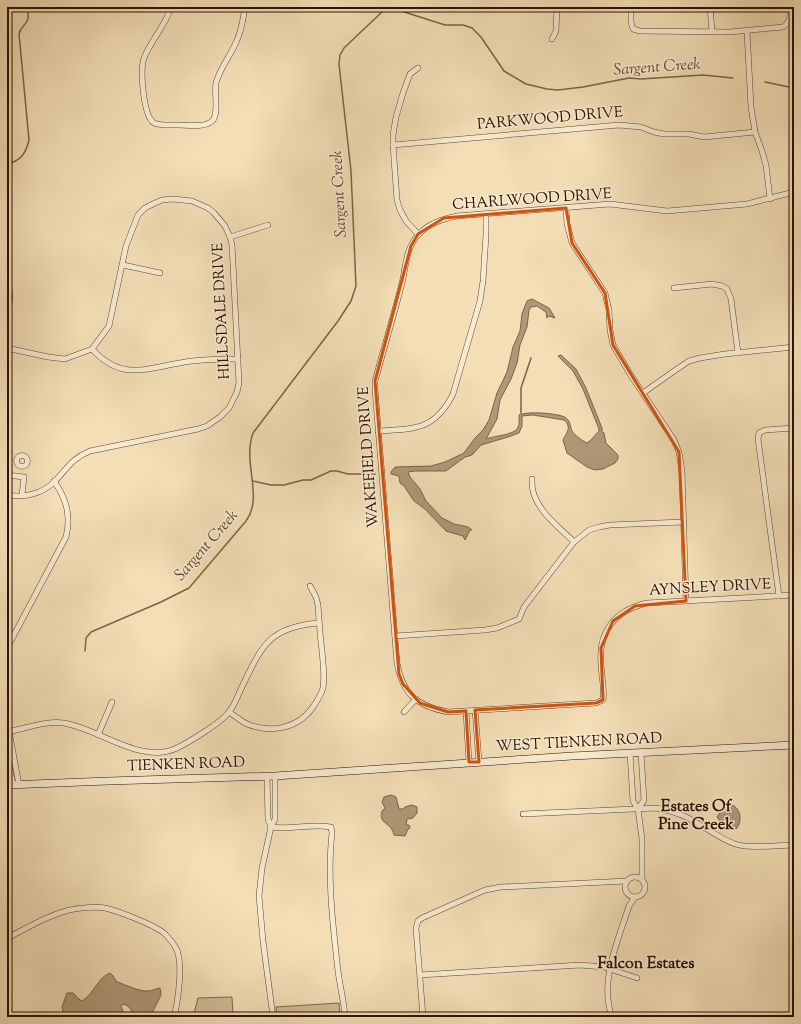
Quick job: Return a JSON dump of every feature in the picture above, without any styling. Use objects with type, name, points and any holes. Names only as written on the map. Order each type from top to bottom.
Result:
[{"type":"street","points":[[171,7],[166,20],[147,51],[142,69],[144,94],[149,118],[153,122],[165,125],[202,124],[210,123],[214,119],[216,111],[215,88],[218,77],[223,64],[238,39],[245,7]]},
{"type":"street","points":[[552,39],[556,31],[557,7]]},
{"type":"street","points":[[631,7],[631,22],[633,29],[640,31],[747,31],[777,28],[788,24],[790,19],[790,7]]},
{"type":"street","points":[[710,7],[712,31]]},
{"type":"street","points":[[747,31],[751,108],[756,132],[766,165],[770,199]]},
{"type":"street","points":[[418,68],[410,74],[405,85],[396,117],[392,145],[397,200],[406,221],[418,234]]},
{"type":"street","name":"PARKWOOD DRIVE","points":[[392,145],[619,125],[641,127],[664,134],[689,134],[704,136],[756,132]]},
{"type":"street","name":"CHARLWOOD DRIVE","points":[[418,234],[431,224],[444,218],[457,216],[610,204],[667,211],[747,204],[794,192]]},
{"type":"street","name":"HILLSDALE DRIVE","points":[[7,495],[33,494],[40,491],[54,482],[74,460],[90,451],[198,429],[215,421],[229,408],[237,392],[239,383],[232,254],[230,237],[225,226],[208,208],[192,201],[173,199],[162,200],[145,208],[138,215],[126,246],[109,326],[92,349]]},
{"type":"street","points":[[566,208],[567,224],[572,243],[605,294],[609,310],[610,330],[613,345],[674,440],[679,452],[682,471],[686,601]]},
{"type":"street","points":[[378,431],[419,427],[430,422],[443,411],[453,394],[480,301],[483,281],[486,214]]},
{"type":"street","points":[[230,237],[268,225]]},
{"type":"street","name":"WAKEFIELD DRIVE","points":[[416,699],[403,684],[399,674],[375,381],[403,281],[406,261],[411,246],[418,234]]},
{"type":"street","points":[[123,265],[160,273]]},
{"type":"street","points":[[674,288],[712,284],[722,286],[727,289],[731,299],[738,353]]},
{"type":"street","points":[[643,393],[689,361],[706,356],[794,347]]},
{"type":"street","points":[[7,348],[48,357],[65,359],[92,349],[106,363],[116,368],[125,370],[139,370],[187,362],[238,359]]},
{"type":"street","points":[[779,596],[758,439],[759,433],[765,430],[794,428]]},
{"type":"street","points":[[22,495],[25,466]]},
{"type":"street","points":[[7,475],[24,477]]},
{"type":"street","points":[[532,478],[533,491],[538,503],[546,514],[574,542]]},
{"type":"street","points":[[7,648],[66,537],[69,520],[67,504],[54,482]]},
{"type":"street","points":[[395,636],[497,628],[519,619],[524,606],[574,542],[589,530],[610,525],[683,522]]},
{"type":"street","points":[[230,712],[247,724],[257,727],[276,729],[293,725],[310,712],[321,695],[324,679],[318,605],[316,597],[310,586]]},
{"type":"street","name":"AYNSLEY DRIVE","points":[[416,699],[432,708],[448,712],[596,703],[603,700],[604,694],[600,661],[601,648],[605,634],[613,621],[622,612],[646,603],[794,595]]},
{"type":"street","points":[[8,732],[48,724],[63,723],[98,734],[144,752],[161,753],[176,748],[214,725],[230,712],[256,660],[267,642],[282,631],[292,627],[319,623]]},
{"type":"street","points":[[404,712],[416,699]]},
{"type":"street","points":[[98,734],[112,702]]},
{"type":"street","points":[[475,710],[479,762]]},
{"type":"street","points":[[466,711],[469,762]]},
{"type":"street","points":[[7,720],[13,785]]},
{"type":"street","name":"WEST TIENKEN ROAD","points":[[366,770],[469,762],[794,745]]},
{"type":"street","points":[[612,1017],[607,986],[609,970],[629,906],[635,897],[644,892],[645,886],[642,880],[642,839],[638,809],[633,801],[630,753]]},
{"type":"street","points":[[638,809],[644,800],[641,753]]},
{"type":"street","points":[[7,754],[13,785]]},
{"type":"street","name":"TIENKEN ROAD","points":[[13,785],[275,776],[366,770]]},
{"type":"street","points":[[267,776],[268,819],[272,827]]},
{"type":"street","points":[[273,1017],[263,941],[260,879],[275,819],[275,776]]},
{"type":"street","points":[[523,814],[656,808],[673,811],[725,840],[737,845],[794,845]]},
{"type":"street","points":[[272,827],[331,827],[332,912],[338,973],[344,1003],[345,1017]]},
{"type":"street","points":[[423,1017],[416,928],[418,921],[485,890],[501,887],[627,881],[634,877],[642,866]]},
{"type":"street","points":[[634,877],[642,880]]},
{"type":"street","points":[[625,887],[627,881]]},
{"type":"street","points":[[618,882],[625,887],[628,894],[629,906]]},
{"type":"street","points":[[628,894],[635,897]]},
{"type":"street","points":[[7,938],[44,919],[72,909],[88,907],[104,908],[149,925],[166,934],[177,950],[179,976],[174,1017]]},
{"type":"street","points":[[420,975],[594,965],[637,978]]},
{"type":"highlighted area","points":[[566,208],[572,243],[605,293],[613,345],[679,452],[686,601],[635,606],[613,621],[601,648],[603,700],[596,703],[475,710],[479,762],[469,762],[466,711],[448,712],[420,703],[403,684],[399,674],[375,381],[411,246],[418,234],[444,218]]},
{"type":"shaded area","points":[[7,279],[12,291],[12,303],[7,304]]},
{"type":"shaded area","points":[[532,299],[549,308],[555,318],[549,316],[547,318],[546,312],[537,306],[531,307],[529,310],[527,327],[520,345],[517,363],[511,379],[500,400],[497,419],[486,439],[513,432],[519,426],[519,415],[535,413],[563,416],[570,423],[572,431],[575,435],[587,443],[592,439],[599,429],[583,389],[573,371],[558,356],[561,355],[576,369],[586,388],[602,428],[602,432],[604,433],[606,443],[618,455],[618,459],[615,463],[603,469],[595,470],[587,467],[567,453],[563,440],[567,432],[568,425],[564,420],[533,415],[522,416],[522,426],[519,433],[481,445],[472,455],[465,457],[446,471],[408,472],[410,477],[420,489],[426,501],[442,518],[454,524],[468,527],[472,530],[470,530],[465,540],[463,536],[446,531],[425,509],[414,501],[404,486],[400,483],[399,476],[391,474],[391,472],[395,467],[431,466],[445,462],[464,453],[483,430],[489,420],[497,393],[507,372],[513,347],[520,331],[522,314],[527,301]]},
{"type":"shaded area","points":[[391,795],[396,797],[399,809],[412,805],[417,807],[417,813],[413,818],[407,819],[406,825],[409,825],[410,828],[405,836],[394,835],[390,827],[382,819],[382,811],[385,808],[382,802],[384,797]]},
{"type":"shaded area","points":[[726,804],[735,806],[739,813],[740,822],[736,829],[720,821],[717,817]]},
{"type":"shaded area","points":[[110,973],[118,982],[137,989],[151,991],[160,988],[161,995],[150,1017],[136,1017],[129,1007],[124,1004],[121,1006],[125,1017],[64,1017],[62,1007],[67,993],[73,993],[82,1001],[90,994],[102,978]]},
{"type":"shaded area","points":[[232,997],[233,1017],[193,1017],[198,998]]},
{"type":"shaded area","points":[[339,1003],[340,1017],[277,1017],[276,1007]]},
{"type":"waterway","points":[[7,164],[16,161],[22,156],[29,140],[19,34],[20,30],[27,21],[28,13],[26,7]]},
{"type":"waterway","name":"Sargent Creek","points":[[85,651],[86,638],[91,632],[161,602],[189,588],[246,521],[251,512],[253,501],[250,456],[250,444],[253,433],[338,321],[351,301],[356,286],[351,171],[339,64],[340,55],[344,48],[383,11],[391,9],[398,10],[445,25],[463,25],[472,28],[481,37],[504,71],[526,84],[547,89],[558,90],[583,87],[629,78],[641,79],[703,75],[733,78]]},
{"type":"waterway","name":"Sargent Creek","points":[[765,82],[794,88]]},
{"type":"waterway","points":[[521,413],[521,388],[531,358]]},
{"type":"waterway","points":[[253,481],[271,485],[284,485],[303,480],[311,480],[331,471],[348,474],[375,474]]},
{"type":"district","name":"Estates Of Pine Creek","points":[[696,816]]},
{"type":"district","name":"Falcon Estates","points":[[646,964]]}]
